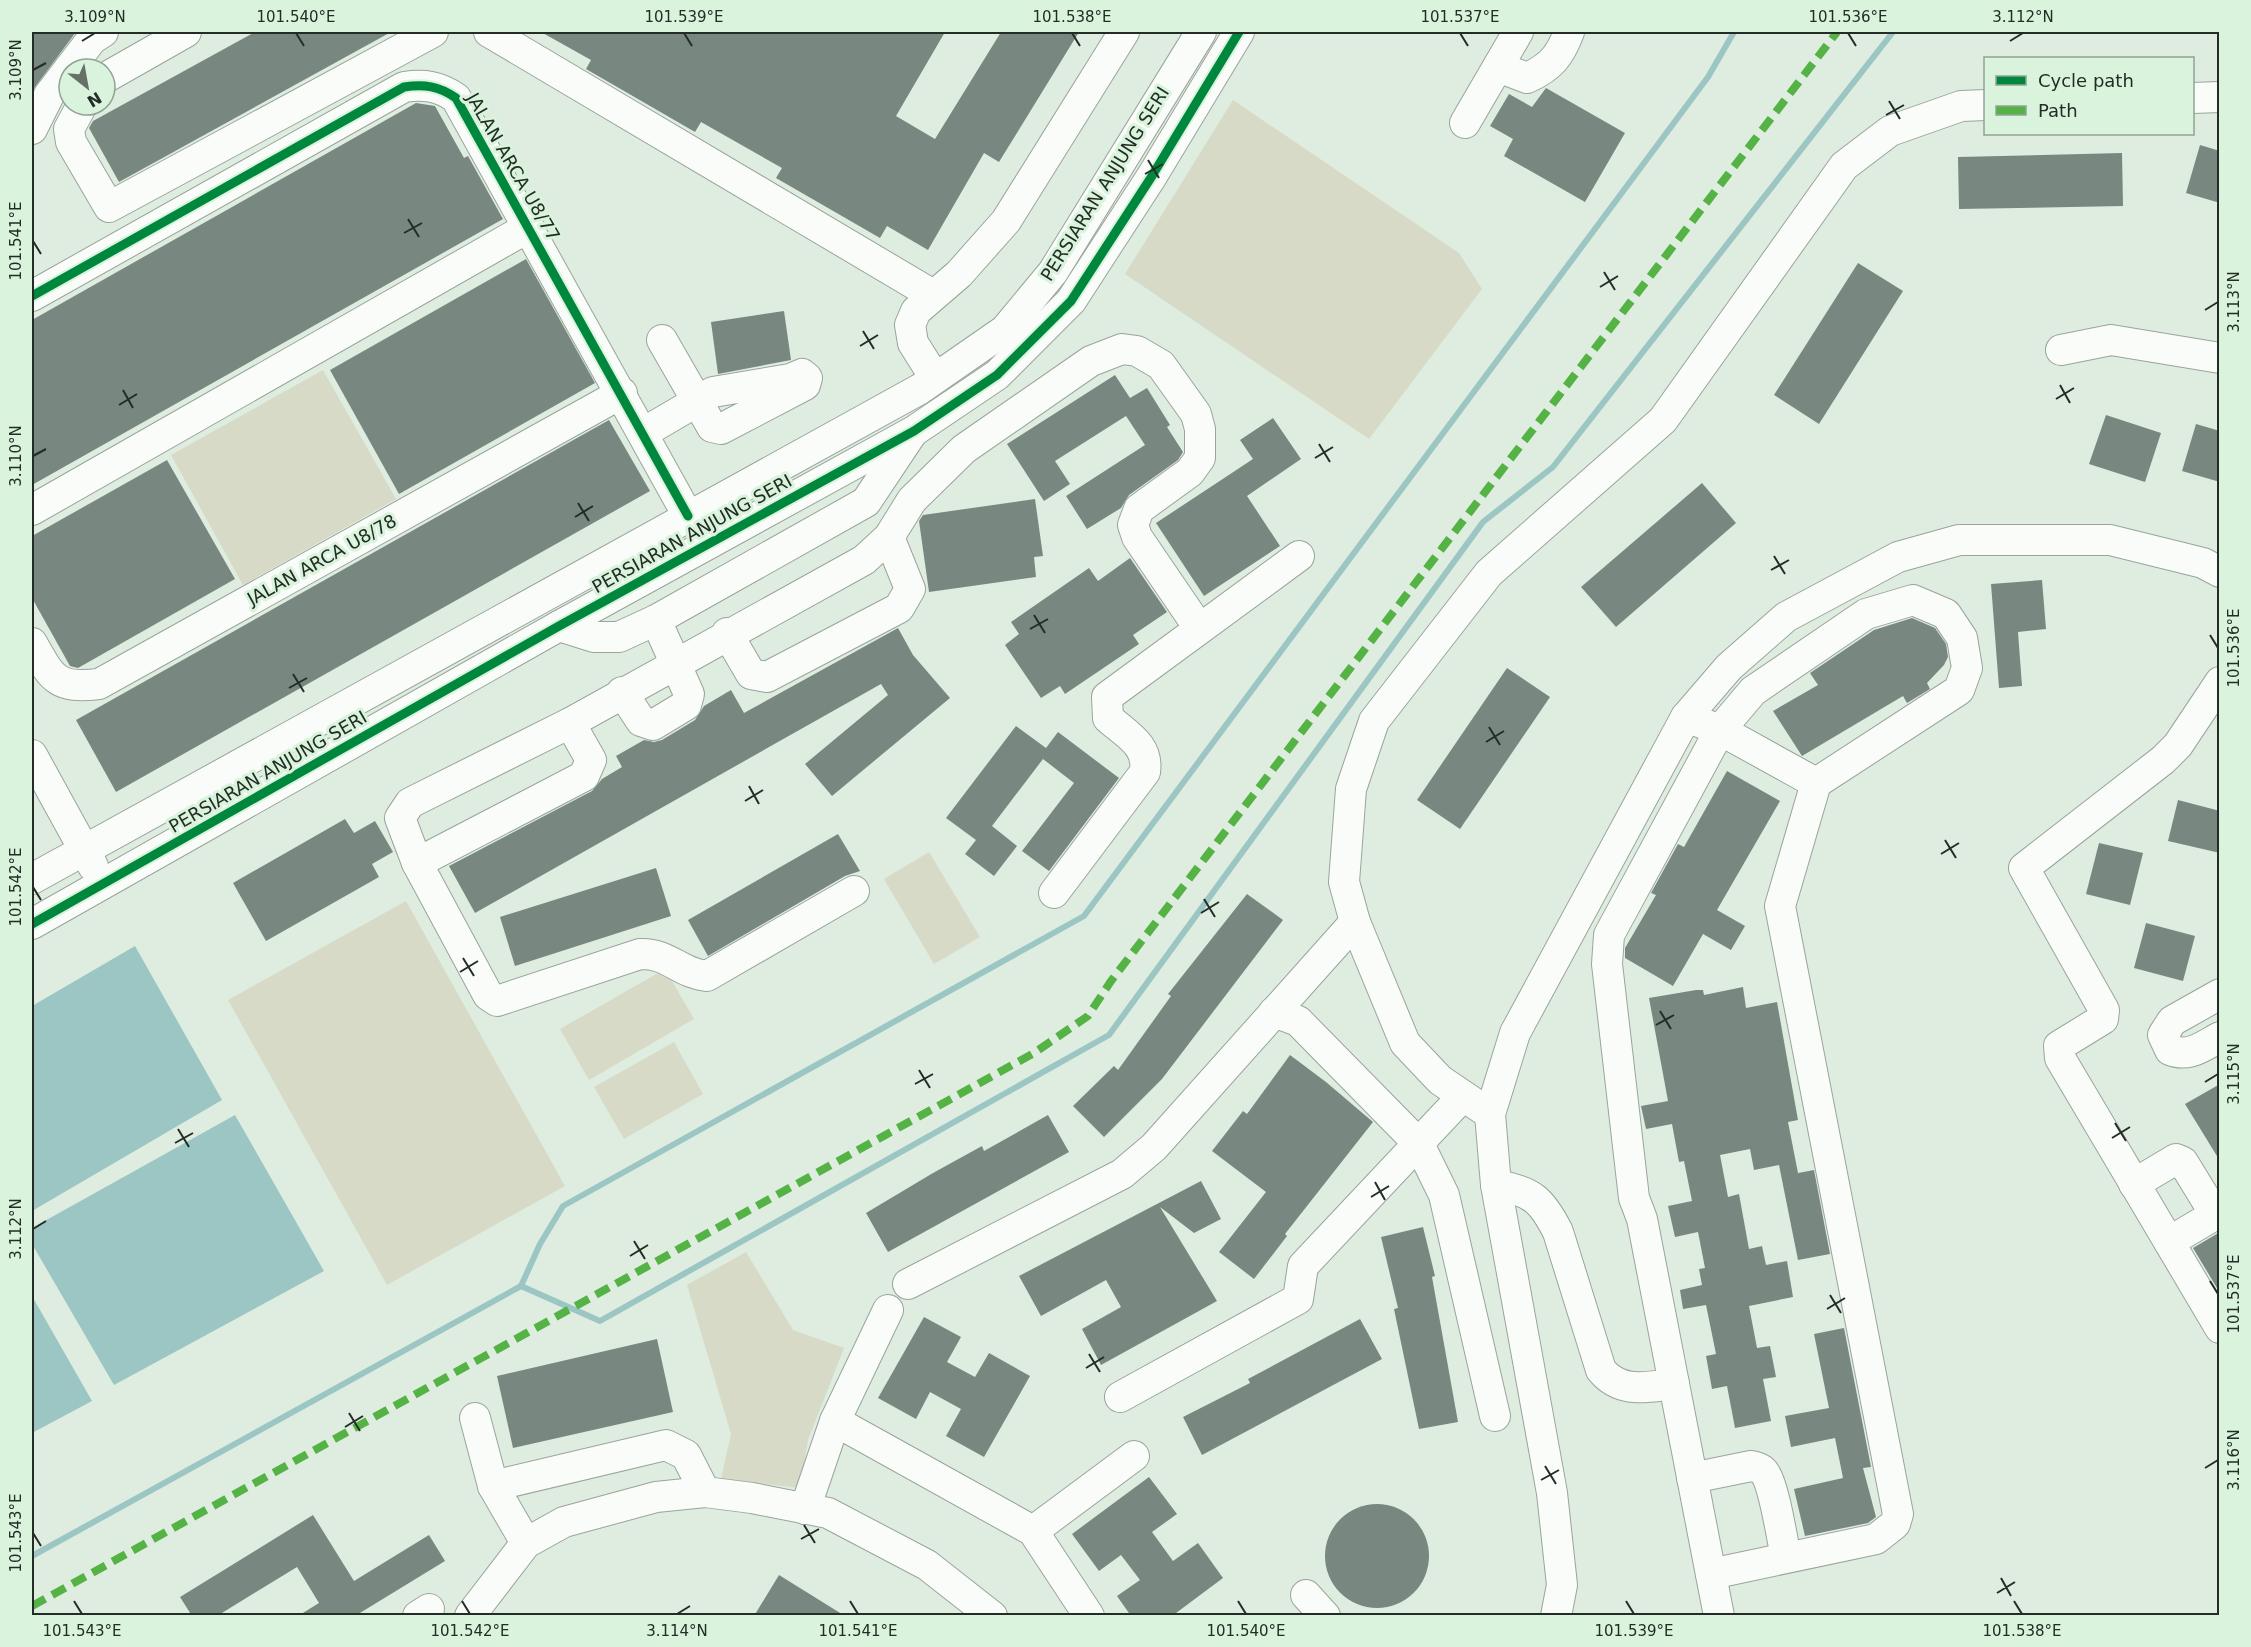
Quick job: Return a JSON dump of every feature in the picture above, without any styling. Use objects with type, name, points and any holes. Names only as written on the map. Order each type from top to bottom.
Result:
[{"type":"street","points":[[78,57],[92,39],[103,32]]},
{"type":"street","points":[[117,71],[186,32]]},
{"type":"street","points":[[76,117],[69,129],[71,142],[109,207],[433,32]]},
{"type":"street","points":[[489,32],[933,295]]},
{"type":"street","points":[[935,378],[913,343],[910,326],[916,311],[959,274],[1006,221],[1124,32]]},
{"type":"street","name":"PERSIARAN ANJUNG SERI","points":[[32,924],[559,626],[914,431],[997,375],[1071,301],[1152,176],[1239,32]]},
{"type":"street","points":[[1466,123],[1518,32]]},
{"type":"street","points":[[1498,67],[1527,78],[1546,69],[1563,47],[1569,32]]},
{"type":"street","name":"PERSIARAN ANJUNG SERI","points":[[32,879],[935,378],[1005,330],[1053,272],[1191,39]]},
{"type":"street","name":"JALAN ARCA U8/77","points":[[32,296],[404,87],[421,84],[443,88],[456,98],[622,393],[688,516]]},
{"type":"street","points":[[32,129],[49,95],[57,85]]},
{"type":"street","points":[[2194,98],[2220,97]]},
{"type":"street","points":[[1490,1114],[1440,1080],[1406,1042],[1355,922],[1344,882],[1352,789],[1374,721],[1489,573],[1663,420],[1844,166],[1890,132],[1961,106],[1984,105]]},
{"type":"street","points":[[32,510],[529,227]]},
{"type":"street","points":[[643,433],[697,402],[662,340]]},
{"type":"street","points":[[2061,350],[2111,340],[2220,358]]},
{"type":"street","points":[[854,891],[707,976],[693,975],[656,953],[640,954],[497,1001],[488,995],[417,863],[400,818],[410,803],[570,723],[727,633],[864,560],[889,537],[912,500],[963,449],[1091,361],[1122,349],[1137,351],[1161,365],[1196,414],[1200,429],[1200,458],[1190,472],[1138,509],[1133,525],[1137,537],[1199,628]]},
{"type":"street","name":"JALAN ARCA U8/78","points":[[32,643],[50,675],[72,687],[99,684],[622,393]]},
{"type":"street","points":[[559,626],[594,637],[619,637],[656,620],[866,502],[914,431]]},
{"type":"street","points":[[727,633],[751,674],[767,677],[899,608],[910,589],[889,537]]},
{"type":"street","points":[[1556,1616],[1562,1585],[1552,1493],[1496,1185],[1490,1114],[1515,1034],[1686,717],[1730,667],[1786,617],[1898,557],[1959,540],[2110,540],[2203,563],[2220,572]]},
{"type":"street","points":[[1054,893],[1145,772],[1147,759],[1143,750],[1108,718],[1107,697],[1299,556]]},
{"type":"street","points":[[1848,583],[1866,614]]},
{"type":"street","points":[[1711,1574],[1876,1539],[1895,1524],[1898,1514],[1780,906],[1816,783],[1959,690],[1967,668],[1962,638],[1946,614],[1912,600],[1866,614],[1753,691],[1720,730],[1609,935],[1607,964],[1634,1198],[1642,1219],[1719,1616]]},
{"type":"street","points":[[622,692],[642,720],[653,725],[686,705],[689,694],[656,620]]},
{"type":"street","points":[[2220,682],[2178,745],[2163,760],[2024,868],[2104,1010],[2103,1019],[2059,1047],[2060,1058],[2220,1328]]},
{"type":"street","points":[[1686,717],[1720,730],[1816,783]]},
{"type":"street","points":[[417,863],[584,777],[591,760],[570,723]]},
{"type":"street","points":[[32,755],[104,884]]},
{"type":"street","points":[[908,1284],[1122,1174],[1154,1147],[1355,922]]},
{"type":"street","points":[[2220,994],[2172,1021],[2163,1035],[2170,1050],[2179,1054],[2191,1053],[2220,1037]]},
{"type":"street","points":[[1274,1012],[1298,1021],[1419,1144],[1444,1195],[1495,1416]]},
{"type":"street","points":[[1120,1397],[1298,1299],[1303,1266],[1463,1096]]},
{"type":"street","points":[[2134,1184],[2176,1159],[2183,1162],[2212,1211],[2211,1217],[2169,1242]]},
{"type":"street","points":[[1496,1185],[1520,1189],[1539,1200],[1548,1211],[1558,1232],[1601,1370],[1607,1377],[1628,1388],[1674,1384]]},
{"type":"street","points":[[805,1509],[835,1421],[888,1310]]},
{"type":"street","points":[[475,1418],[493,1486],[526,1543]]},
{"type":"street","points":[[835,1421],[1033,1531],[1089,1616]]},
{"type":"street","points":[[493,1486],[666,1445],[687,1455],[705,1492]]},
{"type":"street","points":[[1033,1531],[1134,1456]]},
{"type":"street","points":[[1692,1478],[1751,1466],[1760,1468],[1766,1474],[1770,1487],[1786,1557]]},
{"type":"street","points":[[470,1616],[526,1543],[564,1522],[656,1497],[705,1492],[828,1513],[927,1565],[992,1616]]},
{"type":"green space","points":[[1233,100],[1459,253],[1482,289],[1369,439],[1125,274]]},
{"type":"green space","points":[[323,370],[396,499],[243,585],[171,455]]},
{"type":"green space","points":[[929,852],[980,937],[934,964],[884,879]]},
{"type":"green space","points":[[406,901],[565,1186],[387,1285],[228,1000]]},
{"type":"green space","points":[[665,969],[694,1019],[589,1080],[560,1029]]},
{"type":"green space","points":[[674,1042],[703,1094],[624,1139],[594,1087]]},
{"type":"green space","points":[[746,1252],[793,1330],[844,1348],[808,1440],[800,1488],[721,1479],[731,1434],[687,1285]]},
{"type":"water","points":[[135,946],[222,1100],[32,1211],[32,1006]]},
{"type":"water","points":[[235,1115],[324,1271],[114,1385],[32,1244],[32,1228]]},
{"type":"water","points":[[32,1296],[92,1401],[32,1433]]},
{"type":"building","points":[[32,32],[76,32],[57,57],[32,91]]},
{"type":"building","points":[[255,32],[391,32],[119,182],[89,128],[93,121],[100,117],[117,117],[117,108]]},
{"type":"building","points":[[541,32],[945,32],[896,116],[935,139],[1001,32],[1079,32],[999,162],[984,153],[928,250],[887,226],[880,238],[776,178],[782,168],[701,122],[695,132],[586,69],[591,60]]},
{"type":"building","points":[[1546,88],[1625,133],[1585,202],[1504,156],[1513,139],[1490,126],[1509,94],[1532,107]]},
{"type":"building","points":[[416,103],[435,106],[464,158],[468,156],[503,219],[32,485],[32,320]]},
{"type":"building","points":[[2200,145],[2220,151],[2220,203],[2186,193]]},
{"type":"building","points":[[2122,153],[2123,206],[1959,209],[1958,157]]},
{"type":"building","points":[[526,259],[595,383],[399,494],[330,370]]},
{"type":"building","points":[[1858,263],[1903,291],[1819,424],[1774,395]]},
{"type":"building","points":[[784,311],[791,360],[718,374],[711,322]]},
{"type":"building","points":[[1115,375],[1130,398],[1147,388],[1170,425],[1167,427],[1183,452],[1178,460],[1129,495],[1121,508],[1087,529],[1066,496],[1145,445],[1126,416],[1055,461],[1070,484],[1044,501],[1007,444]]},
{"type":"building","points":[[2106,415],[2161,433],[2145,482],[2089,464]]},
{"type":"building","points":[[1273,418],[1301,459],[1247,496],[1280,546],[1204,596],[1156,523],[1253,459],[1240,440]]},
{"type":"building","points":[[609,420],[650,491],[116,792],[76,720]]},
{"type":"building","points":[[2196,424],[2220,431],[2220,482],[2182,471]]},
{"type":"building","points":[[167,460],[235,579],[78,668],[70,666],[32,598],[32,536]]},
{"type":"building","points":[[1702,483],[1736,523],[1616,627],[1581,587]]},
{"type":"building","points":[[1035,499],[1043,556],[1034,557],[1036,577],[929,592],[919,521],[923,515]]},
{"type":"building","points":[[1130,558],[1167,612],[1133,635],[1139,644],[1065,694],[1060,686],[1041,698],[1005,645],[1019,634],[1011,622],[1089,568],[1098,581]]},
{"type":"building","points":[[2042,580],[2046,629],[2018,632],[2022,686],[1999,688],[1991,584]]},
{"type":"building","points":[[1912,618],[1935,628],[1946,644],[1948,657],[1944,665],[1927,683],[1930,689],[1907,703],[1903,696],[1802,756],[1773,711],[1818,685],[1810,673],[1874,630]]},
{"type":"building","points":[[898,628],[913,655],[950,698],[832,796],[805,764],[888,695],[881,684],[475,913],[449,866],[592,791],[602,779],[622,767],[616,756],[644,740],[654,742],[662,740],[695,720],[704,706],[731,690],[744,713]]},
{"type":"building","points":[[1507,668],[1550,697],[1460,829],[1417,800]]},
{"type":"building","points":[[1016,726],[1046,748],[1058,732],[1119,778],[1049,871],[1022,851],[1074,783],[1043,759],[992,826],[1017,846],[994,876],[965,854],[976,840],[946,818]]},
{"type":"building","points":[[1727,771],[1780,801],[1717,910],[1745,926],[1731,950],[1703,934],[1673,986],[1625,958],[1625,948],[1656,895],[1651,893],[1678,844],[1684,847]]},
{"type":"building","points":[[2178,800],[2220,811],[2220,853],[2168,841]]},
{"type":"building","points":[[345,819],[354,833],[375,821],[393,852],[372,864],[379,877],[266,941],[233,883]]},
{"type":"building","points":[[838,834],[860,871],[845,876],[708,956],[688,920]]},
{"type":"building","points":[[2099,843],[2143,853],[2130,905],[2086,894]]},
{"type":"building","points":[[656,868],[671,916],[515,966],[500,917]]},
{"type":"building","points":[[1247,894],[1283,920],[1162,1079],[1104,1137],[1073,1106],[1114,1066],[1118,1070],[1171,996],[1168,994]]},
{"type":"building","points":[[2146,923],[2195,936],[2183,981],[2134,968]]},
{"type":"building","points":[[1743,987],[1746,1008],[1777,1002],[1798,1120],[1788,1122],[1798,1173],[1814,1170],[1830,1254],[1798,1260],[1779,1165],[1754,1170],[1750,1149],[1720,1155],[1728,1197],[1739,1194],[1749,1249],[1762,1246],[1766,1265],[1787,1261],[1793,1297],[1749,1306],[1757,1348],[1770,1346],[1776,1377],[1763,1379],[1771,1421],[1735,1428],[1727,1386],[1712,1389],[1706,1356],[1716,1354],[1706,1305],[1683,1309],[1680,1290],[1702,1285],[1699,1269],[1705,1268],[1698,1232],[1675,1237],[1668,1206],[1692,1201],[1684,1161],[1679,1162],[1672,1124],[1646,1129],[1641,1106],[1668,1101],[1649,998],[1696,990],[1703,990],[1704,995]]},
{"type":"building","points":[[1290,1055],[1373,1122],[1285,1234],[1287,1236],[1254,1279],[1219,1252],[1266,1192],[1212,1151],[1243,1111],[1247,1114]]},
{"type":"building","points":[[2220,1084],[2220,1161],[2185,1104]]},
{"type":"building","points":[[1048,1115],[1069,1152],[888,1252],[866,1213],[982,1146],[984,1151]]},
{"type":"building","points":[[1201,1181],[1221,1219],[1194,1233],[1160,1207],[1217,1301],[1101,1365],[1082,1329],[1121,1307],[1106,1280],[1041,1316],[1019,1276]]},
{"type":"building","points":[[1423,1227],[1435,1276],[1432,1277],[1458,1422],[1419,1429],[1394,1309],[1398,1308],[1381,1237]]},
{"type":"building","points":[[2220,1232],[2220,1293],[2193,1248]]},
{"type":"building","points":[[924,1317],[961,1337],[947,1362],[975,1377],[989,1353],[1030,1376],[984,1457],[946,1436],[961,1409],[930,1392],[916,1419],[878,1398]]},
{"type":"building","points":[[1360,1319],[1382,1359],[1202,1455],[1183,1417],[1250,1383],[1248,1379]]},
{"type":"building","points":[[1844,1328],[1871,1467],[1863,1468],[1876,1517],[1868,1523],[1805,1536],[1794,1489],[1843,1478],[1835,1438],[1791,1447],[1785,1416],[1829,1408],[1814,1334]]},
{"type":"building","points":[[657,1339],[673,1412],[513,1448],[497,1376]]},
{"type":"building","points":[[1149,1477],[1177,1514],[1152,1532],[1173,1561],[1198,1543],[1223,1578],[1172,1616],[1131,1616],[1117,1596],[1140,1580],[1121,1555],[1099,1571],[1072,1534]]},
{"type":"building","points":[[1377,1504],[1397,1508],[1414,1519],[1425,1536],[1429,1556],[1425,1576],[1414,1593],[1397,1604],[1377,1608],[1357,1604],[1340,1593],[1329,1576],[1325,1556],[1329,1536],[1340,1519],[1357,1508]]},
{"type":"building","points":[[313,1515],[354,1581],[429,1535],[445,1561],[355,1616],[298,1616],[319,1603],[297,1567],[217,1616],[192,1616],[180,1597]]},
{"type":"building","points":[[779,1575],[845,1616],[754,1616]]},
{"type":"waterway","points":[[32,1556],[521,1286],[540,1244],[563,1206],[1084,916],[1708,77],[1734,32]]},
{"type":"waterway","points":[[521,1286],[600,1321],[1109,1035],[1483,522],[1553,467],[1893,32]]},
{"type":"marked path","points":[[32,1606],[1034,1053],[1088,1016],[1111,981],[1837,32]]},
{"type":"cycle path","points":[[32,924],[559,626],[914,431],[997,375],[1071,301],[1152,176],[1239,32]]},
{"type":"cycle path","points":[[32,296],[404,87],[437,88],[456,98],[688,516]]}]
